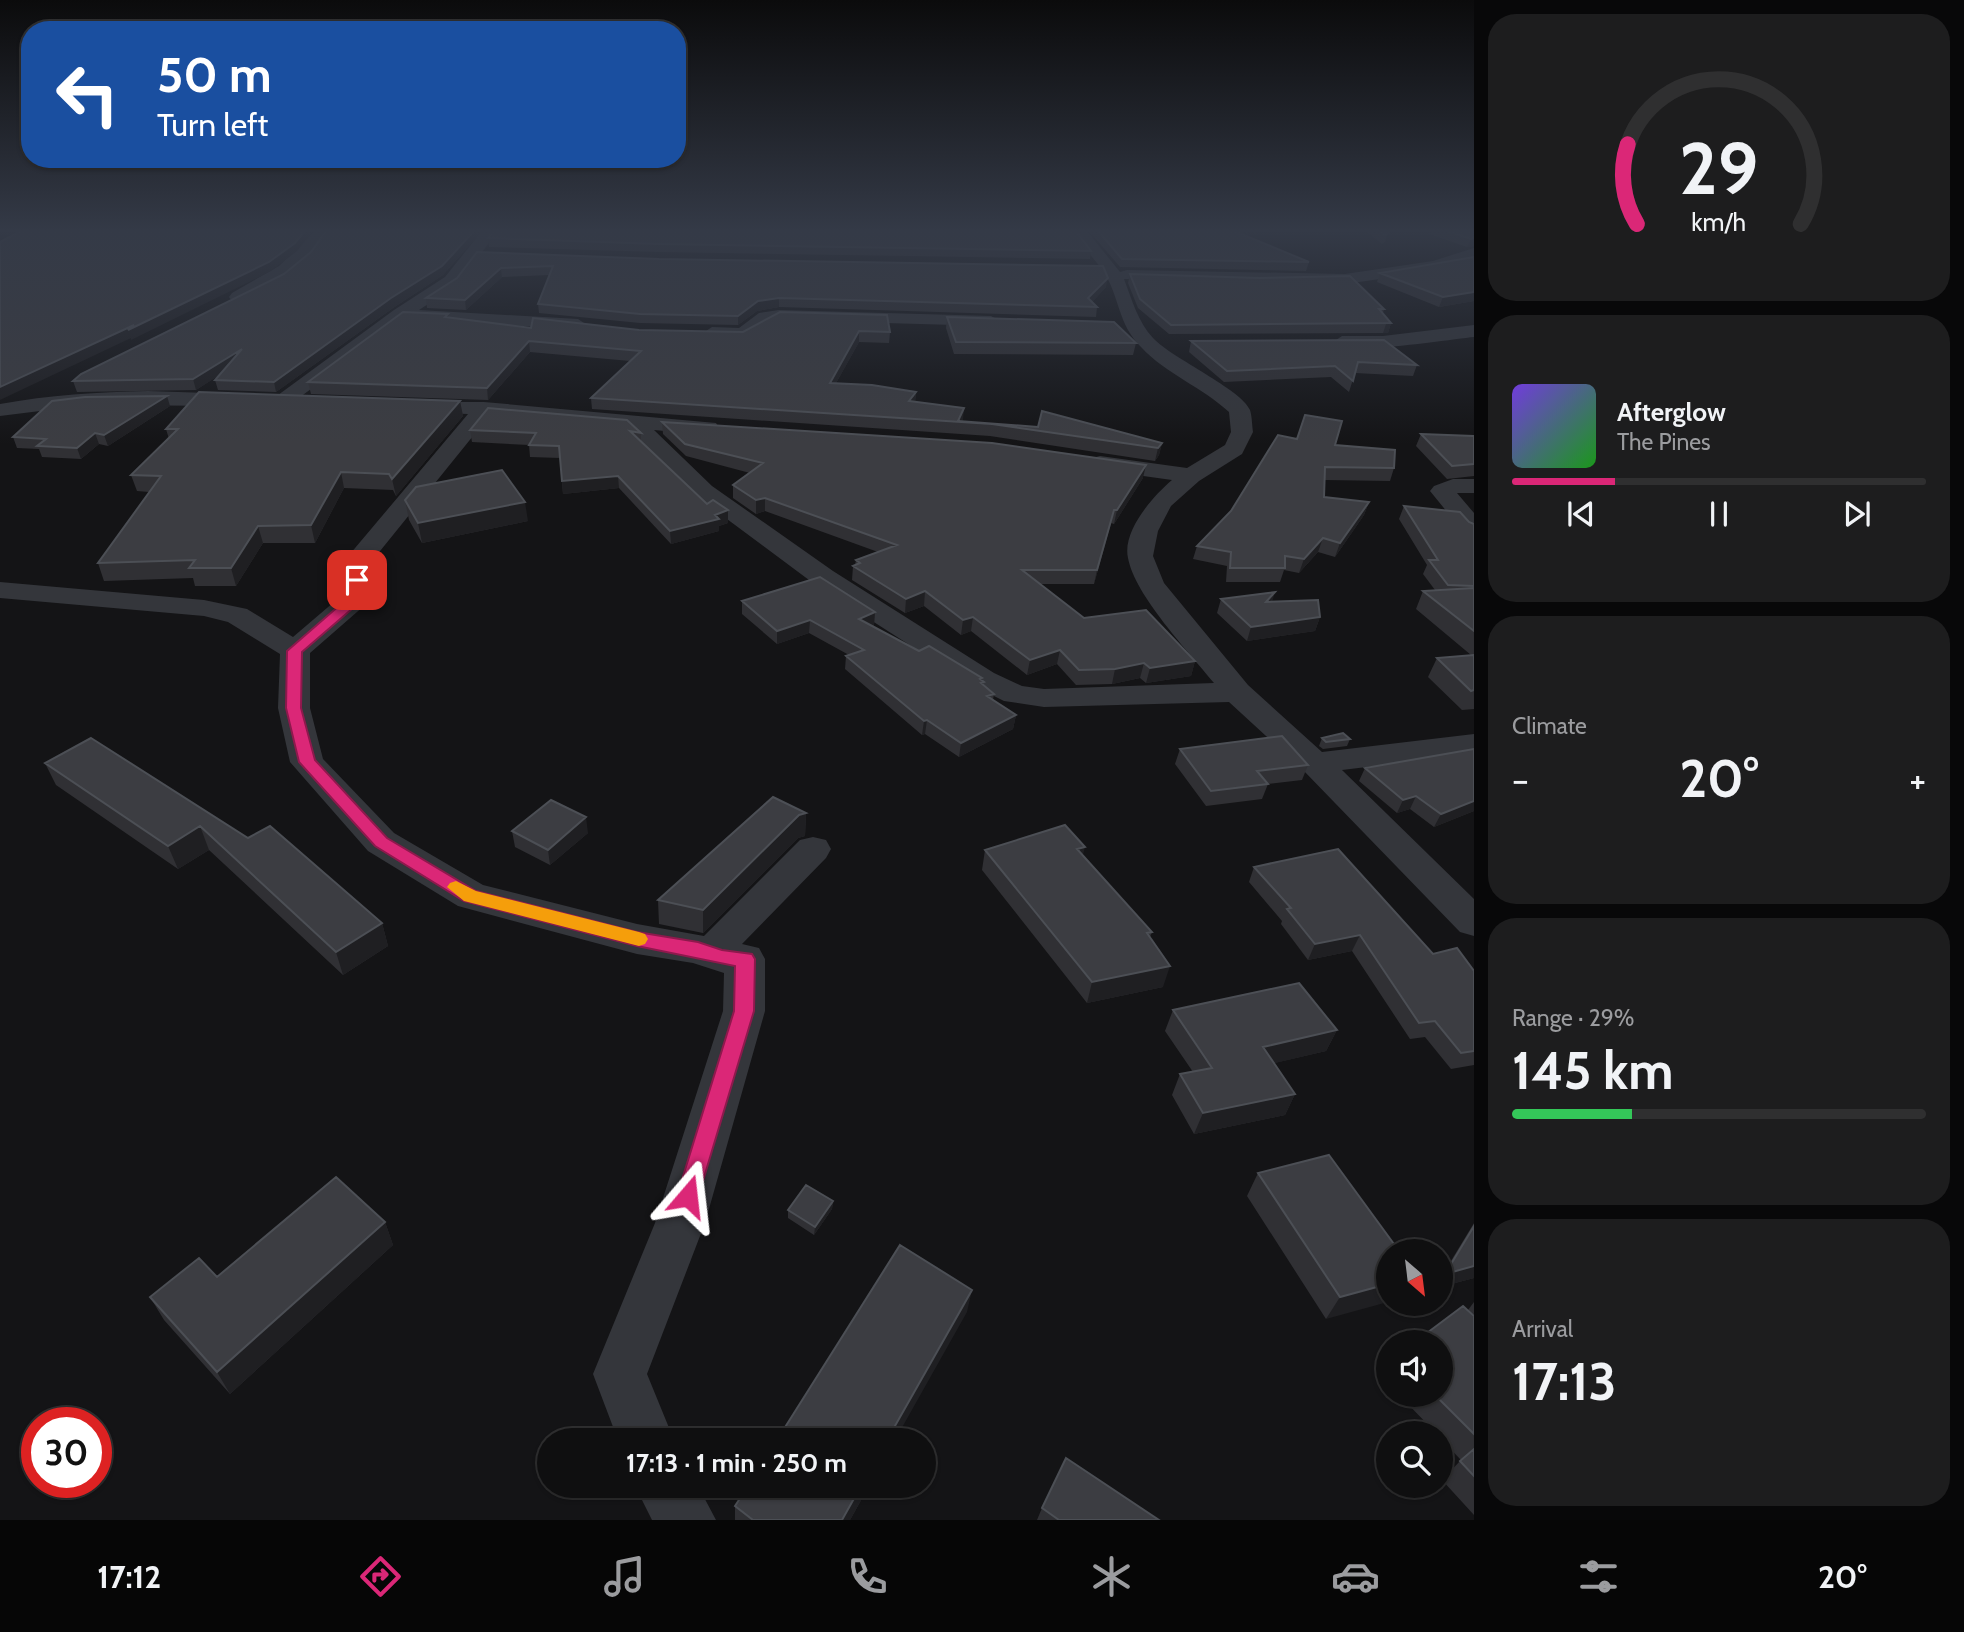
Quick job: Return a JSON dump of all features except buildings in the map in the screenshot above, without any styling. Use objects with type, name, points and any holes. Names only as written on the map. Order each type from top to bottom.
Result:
[{"type":"street","points":[[219,306],[227,302]]},
{"type":"street","points":[[281,402],[419,302]]},
{"type":"street","points":[[1122,302],[1140,334],[1164,358],[1221,394],[1239,410],[1242,432],[1234,449],[1191,476],[1161,502],[1144,531],[1140,556],[1152,585],[1237,692],[1315,763],[1474,922]]},
{"type":"street","points":[[400,314],[560,322],[601,328]]},
{"type":"street","points":[[689,332],[743,334],[765,317],[779,315],[1011,322]]},
{"type":"street","points":[[1106,325],[1175,343]]},
{"type":"street","points":[[1327,342],[1383,342],[1474,331]]},
{"type":"street","points":[[9,408],[65,383]]},
{"type":"street","points":[[9,408],[157,397],[322,403]]},
{"type":"street","points":[[390,405],[484,408],[635,424],[730,430]]},
{"type":"street","points":[[484,408],[359,561],[355,599],[295,651],[294,708],[307,762],[381,842],[471,896],[637,939],[698,949],[721,958],[745,959],[744,1011],[680,1223],[620,1374],[641,1428]]},
{"type":"street","points":[[635,424],[704,491],[823,578],[983,679],[1015,694],[1044,698],[1237,692]]},
{"type":"street","points":[[1084,460],[1191,476]]},
{"type":"street","points":[[1474,486],[1453,486],[1441,491],[1474,530]]},
{"type":"street","points":[[0,590],[79,594],[204,608],[237,615],[295,651]]},
{"type":"street","points":[[1315,763],[1474,744]]},
{"type":"street","points":[[721,958],[722,940],[813,849]]},
{"type":"street","points":[[672,1498],[686,1520]]},
{"type":"slow traffic","points":[[456,887],[471,896],[639,939]]},
{"type":"route","points":[[357,580],[355,599],[295,651],[294,708],[307,762],[381,842],[471,896],[637,939],[698,949],[721,958],[745,959],[744,1011],[688,1196]]}]
